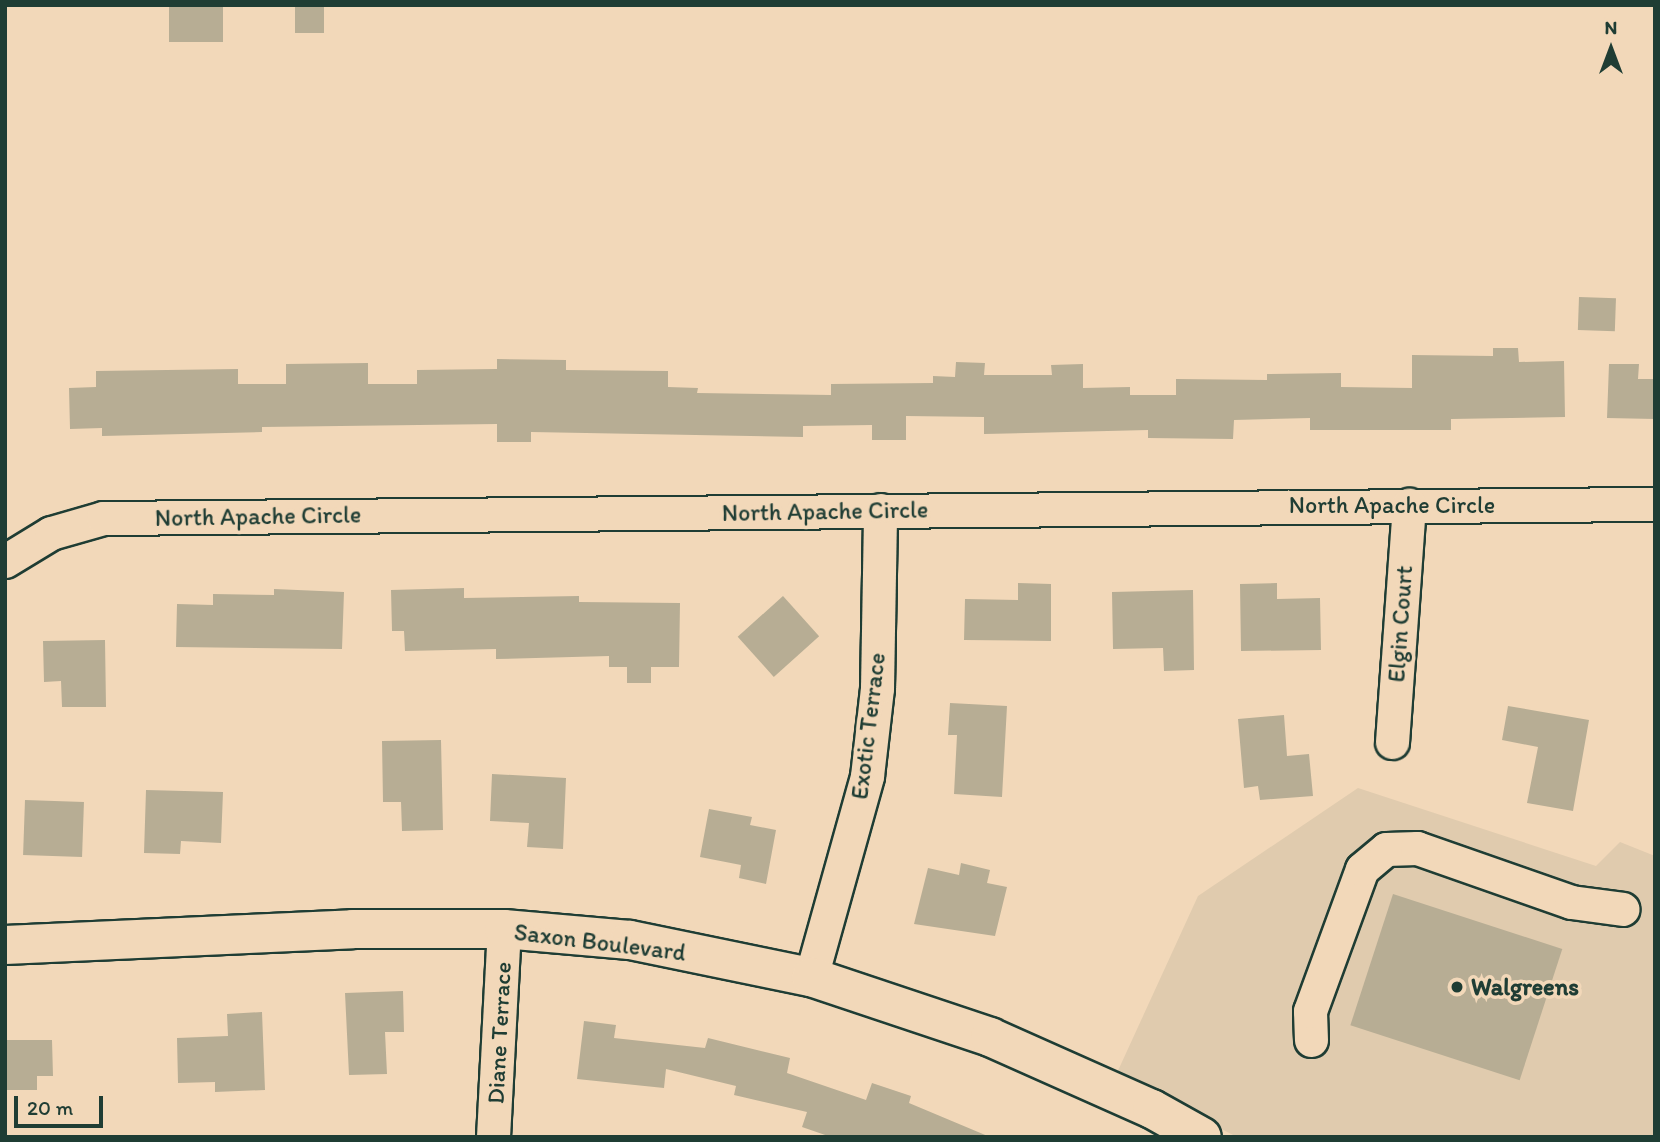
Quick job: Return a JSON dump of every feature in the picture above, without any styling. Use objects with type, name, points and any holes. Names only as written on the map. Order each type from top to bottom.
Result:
[{"type":"main road","name":"Saxon Boulevard","points":[[5,945],[353,929],[504,929],[630,940],[811,977],[990,1037],[1152,1109],[1202,1137]]},
{"type":"street","name":"North Apache Circle","points":[[5,561],[51,533],[103,518],[1655,504]]},
{"type":"street","name":"Elgin Court","points":[[1392,742],[1409,505]]},
{"type":"street","name":"Exotic Terrace","points":[[811,977],[867,776],[877,688],[880,510]]},
{"type":"street","points":[[1311,1040],[1310,1011],[1362,869],[1386,849],[1417,848],[1571,902],[1623,909]]},
{"type":"street","name":"Diane Terrace","points":[[493,1137],[504,929]]},
{"type":"shaded area","points":[[1358,788],[1596,866],[1620,842],[1655,856],[1655,1137],[1237,1137],[1116,1075],[1198,896]]},
{"type":"building","points":[[169,5],[223,5],[223,42],[169,42]]},
{"type":"building","points":[[295,5],[324,5],[324,33],[295,33]]},
{"type":"building","points":[[1579,297],[1616,298],[1615,331],[1578,330]]},
{"type":"building","points":[[1493,348],[1518,348],[1519,362],[1564,361],[1565,417],[1451,419],[1451,430],[1310,430],[1310,418],[1234,420],[1233,439],[1148,438],[1148,430],[984,434],[984,417],[906,416],[906,440],[872,440],[872,425],[803,426],[803,437],[531,432],[531,442],[497,442],[497,424],[262,427],[262,432],[102,436],[102,428],[70,429],[69,388],[96,387],[96,371],[238,369],[238,384],[286,384],[286,364],[368,363],[368,384],[417,384],[417,370],[497,369],[497,359],[566,360],[566,370],[668,371],[668,387],[698,388],[697,393],[831,395],[831,384],[933,383],[933,376],[955,377],[956,362],[985,363],[984,375],[1052,375],[1051,365],[1083,364],[1083,388],[1130,387],[1130,395],[1176,395],[1176,379],[1267,380],[1267,374],[1341,373],[1341,387],[1412,388],[1412,355],[1493,356]]},
{"type":"building","points":[[1609,364],[1639,364],[1638,379],[1655,379],[1655,419],[1607,418]]},
{"type":"building","points":[[1018,583],[1051,584],[1051,641],[964,640],[965,599],[1018,600]]},
{"type":"building","points":[[1277,583],[1277,599],[1320,598],[1321,650],[1241,651],[1240,584]]},
{"type":"building","points":[[464,588],[464,598],[579,596],[579,602],[680,603],[679,667],[651,667],[651,683],[627,683],[627,667],[609,667],[609,656],[496,659],[496,649],[405,651],[404,631],[392,631],[391,590]]},
{"type":"building","points":[[274,589],[344,592],[342,649],[176,647],[177,604],[213,605],[213,594],[274,595]]},
{"type":"building","points":[[1193,590],[1194,670],[1164,671],[1163,648],[1113,649],[1112,592]]},
{"type":"building","points":[[783,596],[819,636],[774,677],[738,637]]},
{"type":"building","points":[[105,640],[106,707],[62,707],[61,681],[44,682],[43,641]]},
{"type":"building","points":[[950,703],[1007,706],[1002,797],[954,794],[957,735],[948,735]]},
{"type":"building","points":[[1508,706],[1589,720],[1573,811],[1527,803],[1538,747],[1502,740]]},
{"type":"building","points":[[1284,715],[1287,756],[1309,754],[1313,796],[1260,800],[1258,786],[1244,788],[1238,719]]},
{"type":"building","points":[[441,740],[443,830],[402,831],[401,802],[383,802],[382,741]]},
{"type":"building","points":[[492,774],[566,778],[563,849],[527,847],[529,823],[490,821]]},
{"type":"building","points":[[146,790],[223,792],[221,843],[181,841],[180,854],[144,853]]},
{"type":"building","points":[[25,800],[84,802],[82,857],[23,855]]},
{"type":"building","points":[[709,809],[752,817],[750,825],[776,830],[766,884],[739,878],[741,865],[700,857]]},
{"type":"building","points":[[961,863],[990,870],[987,883],[1007,887],[995,936],[914,924],[928,868],[959,875]]},
{"type":"building","name":"Walgreens","points":[[1393,894],[1562,949],[1520,1080],[1350,1025]]},
{"type":"building","points":[[403,991],[404,1032],[385,1032],[387,1074],[349,1075],[345,993]]},
{"type":"building","points":[[262,1012],[265,1090],[215,1092],[215,1082],[178,1083],[177,1038],[228,1036],[227,1014]]},
{"type":"building","points":[[584,1021],[616,1025],[614,1038],[705,1048],[708,1038],[790,1058],[787,1073],[866,1100],[872,1083],[911,1096],[909,1103],[990,1137],[831,1137],[802,1127],[807,1112],[734,1095],[736,1086],[666,1069],[664,1088],[577,1079]]},
{"type":"building","points":[[5,1040],[52,1040],[53,1076],[37,1076],[37,1090],[5,1090]]},
{"type":"place","name":"Walgreens","points":[[1457,987]]}]
